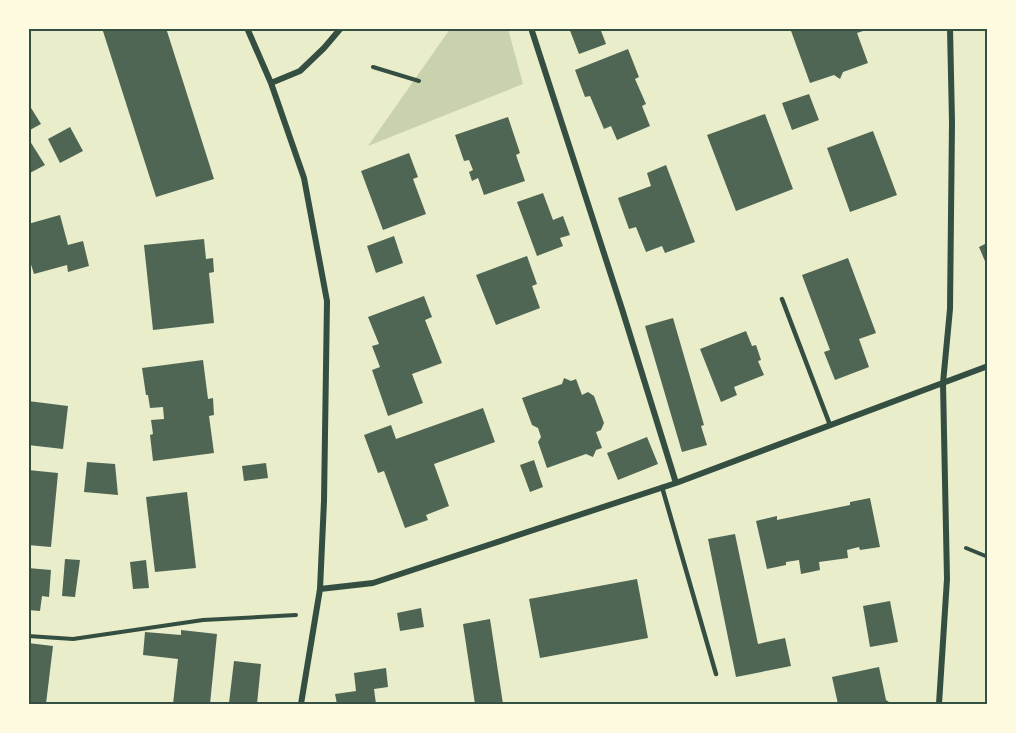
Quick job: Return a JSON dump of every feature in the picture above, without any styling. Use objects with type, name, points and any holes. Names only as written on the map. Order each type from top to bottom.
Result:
[{"type":"street","points":[[247,28],[271,83],[308,192],[327,301],[324,501],[320,590],[301,705]]},
{"type":"street","points":[[271,83],[300,71],[324,48],[340,28]]},
{"type":"street","points":[[531,28],[676,483]]},
{"type":"street","points":[[939,705],[947,579],[943,383],[950,309],[952,122],[950,28]]},
{"type":"street","points":[[320,590],[373,583],[676,483],[987,366]]},
{"type":"lane","points":[[782,299],[830,425]]},
{"type":"lane","points":[[662,487],[716,674]]},
{"type":"path","points":[[373,68],[419,81]]},
{"type":"path","points":[[28,636],[73,639],[203,620],[316,614]]},
{"type":"green space","points":[[450,29],[508,29],[523,84],[368,146]]},
{"type":"building","points":[[102,28],[166,28],[214,179],[156,197]]},
{"type":"building","points":[[569,28],[600,28],[606,44],[579,54]]},
{"type":"building","points":[[790,28],[863,28],[863,31],[857,33],[868,63],[843,72],[840,79],[834,75],[810,83]]},
{"type":"building","points":[[628,49],[639,77],[635,79],[646,104],[642,106],[650,126],[617,140],[611,126],[604,129],[590,96],[585,97],[575,70]]},
{"type":"building","points":[[809,94],[819,120],[792,130],[782,103]]},
{"type":"building","points":[[28,103],[41,124],[28,131]]},
{"type":"building","points":[[765,114],[793,189],[736,211],[707,135]]},
{"type":"building","points":[[508,117],[520,153],[516,155],[525,181],[484,195],[478,178],[472,181],[469,172],[473,170],[469,160],[464,161],[455,135]]},
{"type":"building","points":[[70,127],[83,151],[60,163],[48,139]]},
{"type":"building","points":[[873,131],[897,195],[850,212],[827,148]]},
{"type":"building","points":[[28,138],[45,165],[28,174]]},
{"type":"building","points":[[409,153],[418,177],[413,179],[426,214],[383,230],[361,171]]},
{"type":"building","points":[[666,165],[695,242],[665,253],[662,246],[646,252],[636,227],[629,229],[618,198],[651,186],[647,173]]},
{"type":"building","points":[[543,193],[553,220],[563,216],[570,235],[560,238],[563,246],[537,256],[517,202]]},
{"type":"building","points":[[60,215],[68,245],[83,241],[89,266],[68,272],[67,265],[34,274],[28,255],[28,224]]},
{"type":"building","points":[[394,236],[403,263],[376,273],[367,246]]},
{"type":"building","points":[[204,239],[206,259],[213,258],[214,272],[209,273],[214,323],[153,330],[144,245]]},
{"type":"building","points":[[987,243],[987,266],[979,247]]},
{"type":"building","points":[[527,256],[537,284],[532,286],[540,308],[496,325],[476,275]]},
{"type":"building","points":[[848,258],[876,333],[859,339],[869,367],[835,380],[824,352],[830,350],[802,275]]},
{"type":"building","points":[[424,296],[432,317],[425,320],[442,363],[412,374],[423,403],[388,416],[372,370],[380,367],[372,346],[379,344],[368,317]]},
{"type":"building","points":[[673,318],[704,425],[701,426],[707,445],[682,452],[645,326]]},
{"type":"building","points":[[746,331],[752,346],[756,345],[761,360],[758,361],[764,375],[734,387],[737,395],[721,402],[700,349]]},
{"type":"building","points":[[203,360],[208,399],[213,398],[214,415],[209,416],[214,453],[153,461],[151,420],[164,419],[163,407],[150,408],[142,368]]},
{"type":"building","points":[[564,378],[571,381],[576,379],[582,395],[588,392],[594,396],[604,423],[601,430],[596,432],[602,448],[596,450],[593,457],[586,454],[547,468],[538,442],[541,437],[538,428],[532,425],[522,398],[562,384]]},
{"type":"building","points":[[28,401],[68,406],[63,449],[28,445]]},
{"type":"building","points":[[483,408],[495,442],[434,464],[449,506],[426,515],[428,520],[405,528],[384,471],[378,473],[364,435],[391,425],[396,439]]},
{"type":"building","points":[[647,437],[658,464],[618,480],[607,453]]},
{"type":"building","points":[[534,460],[543,487],[530,492],[520,465]]},
{"type":"building","points":[[87,462],[115,464],[118,495],[84,492]]},
{"type":"building","points":[[266,463],[268,478],[244,481],[242,466]]},
{"type":"building","points":[[28,470],[58,473],[51,547],[28,545]]},
{"type":"building","points":[[187,492],[196,568],[155,572],[146,497]]},
{"type":"building","points":[[870,498],[880,547],[860,550],[859,547],[847,550],[848,558],[819,562],[820,570],[801,574],[799,560],[767,569],[756,521],[777,516],[777,520],[850,505],[850,502]]},
{"type":"building","points":[[735,534],[758,644],[785,638],[791,666],[736,677],[708,539]]},
{"type":"building","points":[[65,559],[80,560],[75,597],[62,596]]},
{"type":"building","points":[[146,560],[149,588],[133,589],[130,562]]},
{"type":"building","points":[[28,568],[51,570],[49,597],[42,596],[40,611],[28,610]]},
{"type":"building","points":[[637,579],[648,638],[540,658],[529,599]]},
{"type":"building","points":[[890,601],[898,642],[870,647],[863,606]]},
{"type":"building","points":[[421,608],[424,627],[400,631],[397,613]]},
{"type":"building","points":[[490,619],[503,704],[475,704],[463,624]]},
{"type":"building","points":[[181,630],[217,634],[210,704],[173,704],[178,659],[143,655],[145,632],[181,635]]},
{"type":"building","points":[[28,643],[53,646],[46,704],[28,704]]},
{"type":"building","points":[[234,661],[261,664],[257,704],[229,703]]},
{"type":"building","points":[[879,667],[886,700],[892,704],[838,704],[832,677]]},
{"type":"building","points":[[386,668],[388,687],[374,689],[376,704],[337,704],[335,694],[356,691],[354,673]]}]
